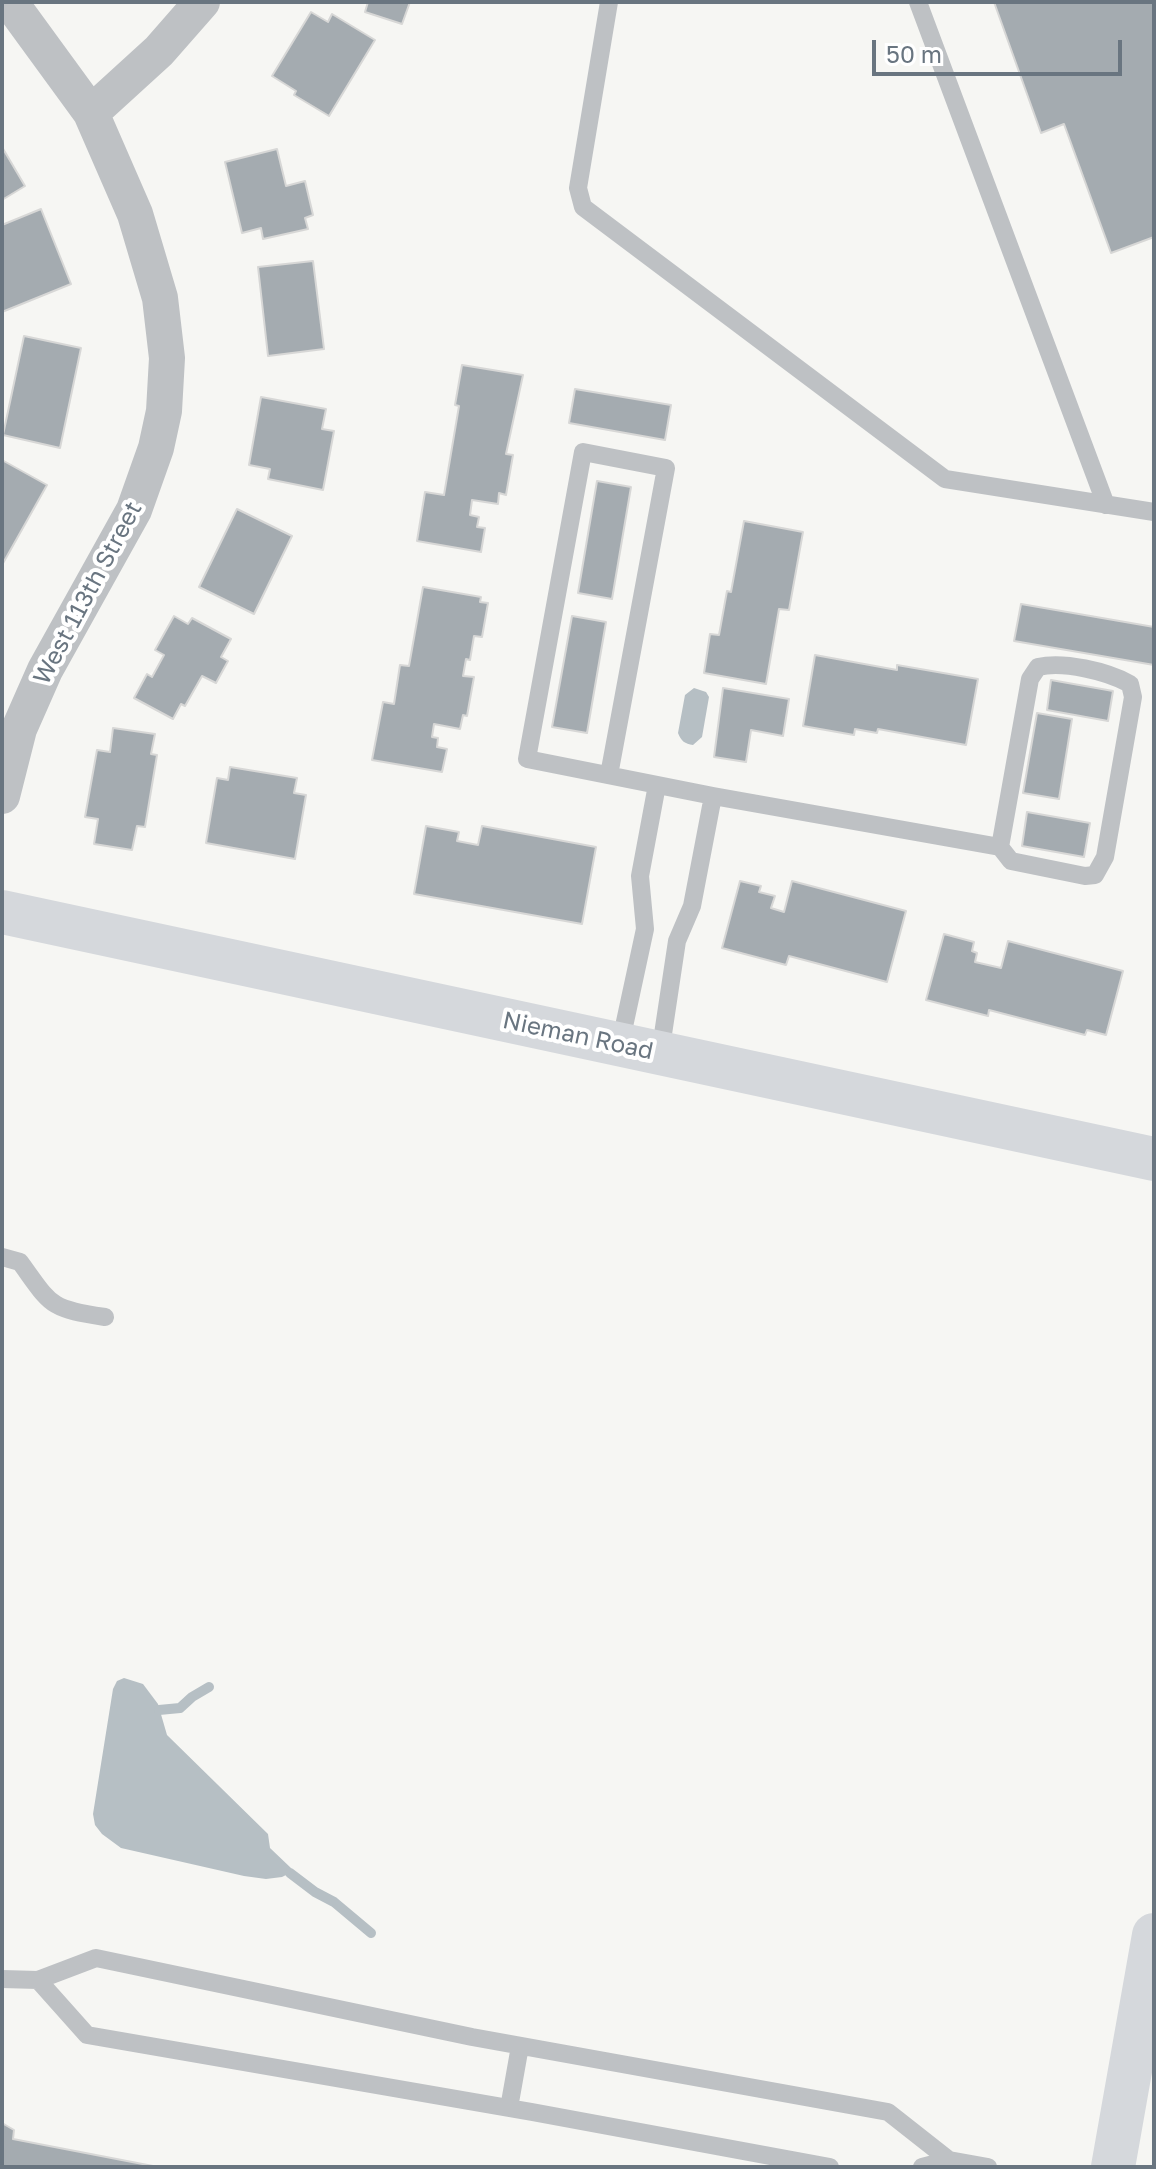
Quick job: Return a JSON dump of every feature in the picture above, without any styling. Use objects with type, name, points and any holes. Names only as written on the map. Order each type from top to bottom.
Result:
[{"type":"street","name":"West 113th Street","points":[[2,796],[19,729],[45,670],[134,510],[156,448],[164,411],[167,358],[160,298],[135,214],[91,113],[10,2]]},
{"type":"street","points":[[91,113],[159,51],[202,2]]},
{"type":"street","name":"Nieman Road","points":[[2,912],[1154,1159]]},
{"type":"street","points":[[1113,2167],[1154,1935]]},
{"type":"lane","points":[[609,2],[578,188],[583,207],[945,479],[1154,512]]},
{"type":"lane","points":[[918,2],[1106,505]]},
{"type":"lane","points":[[609,775],[666,468],[583,452],[527,759],[713,796],[1000,847],[1011,861],[1085,876],[1095,875],[1105,857],[1133,697],[1130,684],[1114,675],[1051,664],[1038,667],[1030,679],[1000,847]]},
{"type":"lane","points":[[640,1049],[645,929],[640,876],[657,785]]},
{"type":"lane","points":[[640,1049],[692,906],[713,796]]},
{"type":"lane","points":[[2,1257],[20,1262],[46,1299],[65,1310],[105,1317]]},
{"type":"lane","points":[[2,1979],[38,1980],[96,1958],[520,2046],[888,2112],[949,2160]]},
{"type":"lane","points":[[38,1980],[87,2035],[830,2167]]},
{"type":"lane","points":[[509,2108],[520,2046]]},
{"type":"lane","points":[[922,2167],[949,2160],[988,2167]]},
{"type":"shaded area","points":[[694,688],[706,692],[709,697],[702,737],[693,745],[684,742],[678,733],[685,695]]},
{"type":"shaded area","points":[[124,1678],[143,1684],[158,1704],[167,1735],[268,1834],[270,1848],[291,1868],[290,1873],[266,1879],[244,1876],[121,1848],[102,1834],[95,1825],[93,1814],[113,1689],[117,1681]]},
{"type":"building","points":[[368,2],[410,2],[402,24],[365,12]]},
{"type":"building","points":[[994,2],[1154,2],[1154,237],[1111,253],[1064,124],[1041,133]]},
{"type":"building","points":[[311,12],[328,22],[332,14],[375,40],[329,116],[294,95],[296,91],[272,76]]},
{"type":"building","points":[[2,147],[25,186],[2,200]]},
{"type":"building","points":[[277,149],[286,186],[305,181],[313,215],[305,218],[308,229],[263,239],[261,228],[242,233],[225,162]]},
{"type":"building","points":[[41,209],[71,284],[2,312],[2,225]]},
{"type":"building","points":[[313,261],[324,349],[268,356],[258,267]]},
{"type":"building","points":[[24,336],[81,348],[60,448],[3,435]]},
{"type":"building","points":[[462,365],[523,375],[506,454],[513,455],[506,495],[499,493],[498,504],[472,500],[470,515],[479,517],[477,527],[485,528],[481,552],[417,541],[425,492],[444,495],[459,406],[455,405]]},
{"type":"building","points":[[575,389],[671,405],[665,440],[569,423]]},
{"type":"building","points":[[261,397],[326,409],[322,429],[334,431],[323,490],[268,479],[270,469],[249,465]]},
{"type":"building","points":[[2,460],[47,485],[2,565]]},
{"type":"building","points":[[597,481],[631,487],[612,599],[578,593]]},
{"type":"building","points":[[237,509],[292,536],[254,614],[199,587]]},
{"type":"building","points":[[744,521],[803,532],[789,610],[779,609],[766,684],[704,673],[710,634],[719,635],[727,591],[731,592]]},
{"type":"building","points":[[423,587],[481,597],[480,602],[488,603],[482,637],[474,636],[470,660],[466,659],[463,676],[474,677],[467,716],[463,715],[460,729],[434,724],[432,737],[438,738],[437,747],[447,749],[442,772],[372,760],[383,702],[394,704],[400,665],[409,666]]},
{"type":"building","points":[[1021,604],[1154,627],[1154,665],[1014,641]]},
{"type":"building","points":[[174,616],[188,624],[192,618],[231,639],[221,657],[228,661],[216,683],[202,676],[185,706],[181,704],[173,719],[134,698],[147,674],[152,677],[164,655],[155,650]]},
{"type":"building","points":[[572,616],[606,622],[587,733],[552,727]]},
{"type":"building","points":[[815,655],[897,670],[897,665],[978,679],[966,745],[878,729],[877,733],[855,729],[854,735],[803,726]]},
{"type":"building","points":[[1051,680],[1113,691],[1108,721],[1047,710]]},
{"type":"building","points":[[723,688],[789,699],[783,736],[751,730],[746,762],[714,757]]},
{"type":"building","points":[[1037,713],[1072,719],[1059,799],[1023,793]]},
{"type":"building","points":[[113,728],[155,734],[151,754],[157,755],[145,827],[137,826],[132,850],[94,844],[98,819],[85,817],[97,750],[110,752]]},
{"type":"building","points":[[230,767],[297,778],[294,793],[306,795],[295,859],[206,843],[217,778],[228,780]]},
{"type":"building","points":[[1027,812],[1090,823],[1084,857],[1022,846]]},
{"type":"building","points":[[426,826],[459,832],[457,841],[478,845],[482,826],[596,847],[582,924],[414,894]]},
{"type":"building","points":[[740,881],[761,886],[759,892],[775,896],[771,908],[784,912],[792,881],[906,911],[887,982],[789,956],[786,965],[722,948]]},
{"type":"building","points":[[944,934],[974,942],[972,951],[977,953],[975,962],[1001,968],[1008,941],[1123,971],[1106,1035],[1087,1030],[1085,1035],[989,1010],[988,1016],[926,1000]]},
{"type":"building","points":[[2,2123],[14,2130],[13,2139],[158,2167],[2,2167]]},
{"type":"waterway","points":[[159,1710],[180,1708],[209,1687]]},
{"type":"waterway","points":[[290,1873],[334,1902],[371,1933]]}]
